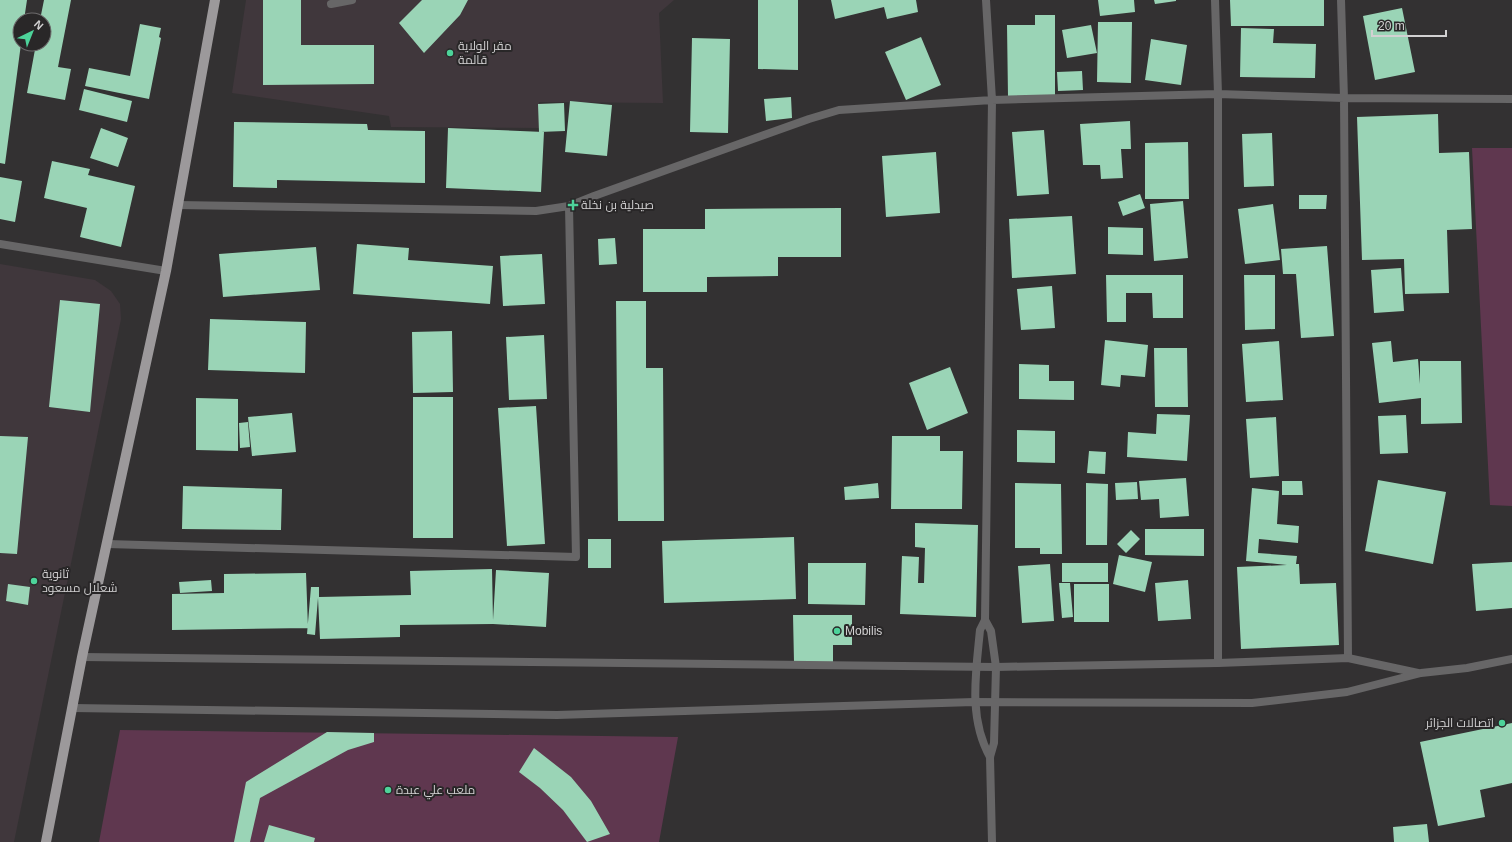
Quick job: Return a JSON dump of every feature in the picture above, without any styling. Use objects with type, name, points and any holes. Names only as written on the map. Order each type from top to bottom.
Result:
[{"type":"main road","points":[[46,842],[82,657],[166,271],[215,0]]},
{"type":"street","points":[[331,4],[352,0]]},
{"type":"street","points":[[986,0],[992,100],[985,620],[980,630],[974,702],[983,744],[990,757]]},
{"type":"street","points":[[1215,0],[1218,94],[1218,663]]},
{"type":"street","points":[[1341,0],[1344,98],[1348,658]]},
{"type":"street","points":[[178,205],[536,212],[569,206],[713,153],[839,110],[992,100],[1218,94],[1344,98],[1512,98]]},
{"type":"street","points":[[107,544],[576,557],[569,206]]},
{"type":"street","points":[[0,244],[166,271]]},
{"type":"street","points":[[985,620],[991,632],[996,667],[994,744],[990,757],[992,842]]},
{"type":"street","points":[[82,657],[976,667],[1218,663],[1348,658],[1421,673]]},
{"type":"street","points":[[73,708],[557,715],[974,702],[1252,703],[1347,692],[1421,673],[1467,668],[1512,659]]},
{"type":"shaded area","name":"مقر الولاية قالمة","points":[[246,0],[674,0],[659,13],[663,103],[539,102],[541,128],[391,127],[389,116],[232,93]]},
{"type":"shaded area","points":[[1472,148],[1512,148],[1512,506],[1490,505]]},
{"type":"shaded area","name":"ثانوية شعلال مسعود","points":[[0,264],[95,280],[111,291],[120,304],[121,319],[14,842],[0,842]]},
{"type":"shaded area","name":"ملعب علي عبدة","points":[[120,730],[678,737],[659,842],[99,842]]},
{"type":"building","points":[[0,0],[27,0],[25,12],[12,12],[12,52],[20,52],[5,164],[0,163]]},
{"type":"building","points":[[44,0],[71,0],[58,67],[71,69],[65,100],[27,93],[35,52],[52,52],[52,12],[42,12]]},
{"type":"building","points":[[263,0],[301,0],[301,45],[374,45],[374,84],[263,85]]},
{"type":"building","points":[[422,0],[468,0],[460,15],[424,53],[399,23]]},
{"type":"building","points":[[758,0],[798,0],[798,70],[758,69]]},
{"type":"building","points":[[831,0],[916,0],[918,12],[887,19],[884,7],[835,19]]},
{"type":"building","points":[[1098,0],[1134,0],[1135,12],[1100,16]]},
{"type":"building","points":[[1154,0],[1176,0],[1176,1],[1155,4]]},
{"type":"building","points":[[1230,0],[1324,0],[1324,26],[1231,26]]},
{"type":"building","points":[[1402,8],[1415,72],[1375,80],[1363,16]]},
{"type":"building","points":[[1035,15],[1055,15],[1055,97],[1008,97],[1007,25],[1035,25]]},
{"type":"building","points":[[1098,22],[1132,22],[1131,83],[1097,82]]},
{"type":"building","points":[[140,24],[161,28],[159,37],[161,38],[149,99],[85,86],[89,68],[130,76]]},
{"type":"building","points":[[1091,25],[1097,53],[1067,58],[1062,30]]},
{"type":"building","points":[[1241,28],[1274,29],[1273,43],[1316,44],[1315,78],[1240,77]]},
{"type":"building","points":[[921,37],[941,85],[906,100],[885,52]]},
{"type":"building","points":[[692,38],[730,39],[728,133],[690,132]]},
{"type":"building","points":[[1151,39],[1187,45],[1181,85],[1145,80]]},
{"type":"building","points":[[1082,71],[1083,90],[1058,91],[1057,72]]},
{"type":"building","points":[[84,89],[132,101],[127,122],[79,110]]},
{"type":"building","points":[[791,97],[792,118],[766,121],[764,99]]},
{"type":"building","points":[[570,101],[612,105],[607,156],[565,152]]},
{"type":"building","points":[[564,103],[565,131],[539,132],[538,104]]},
{"type":"building","points":[[1438,114],[1439,153],[1469,152],[1472,229],[1447,230],[1449,293],[1405,294],[1404,259],[1362,260],[1357,117]]},
{"type":"building","points":[[1130,121],[1131,149],[1121,149],[1123,178],[1101,179],[1100,165],[1083,165],[1080,124]]},
{"type":"building","points":[[234,122],[367,124],[368,130],[425,131],[425,183],[277,180],[277,188],[233,187]]},
{"type":"building","points":[[101,128],[128,138],[118,167],[90,158]]},
{"type":"building","points":[[448,128],[544,132],[541,192],[446,188]]},
{"type":"building","points":[[1044,130],[1049,194],[1017,196],[1012,132]]},
{"type":"building","points":[[1272,133],[1274,186],[1244,187],[1242,134]]},
{"type":"building","points":[[1188,142],[1189,199],[1145,199],[1145,143]]},
{"type":"building","points":[[936,152],[940,213],[886,217],[882,156]]},
{"type":"building","points":[[52,161],[90,169],[88,175],[135,186],[121,247],[80,237],[87,208],[44,198]]},
{"type":"building","points":[[0,177],[22,181],[15,222],[0,219]]},
{"type":"building","points":[[1140,194],[1145,208],[1123,216],[1118,202]]},
{"type":"building","points":[[1299,195],[1327,195],[1326,209],[1299,209]]},
{"type":"building","points":[[1183,201],[1188,258],[1154,261],[1150,204]]},
{"type":"building","points":[[1273,204],[1280,260],[1245,264],[1238,209]]},
{"type":"building","points":[[841,208],[841,257],[778,257],[778,276],[707,277],[707,292],[643,292],[643,229],[705,229],[705,209]]},
{"type":"building","points":[[1072,216],[1076,274],[1012,278],[1009,219]]},
{"type":"building","points":[[1108,227],[1143,228],[1143,255],[1108,254]]},
{"type":"building","points":[[615,238],[617,264],[599,265],[598,239]]},
{"type":"building","points":[[357,244],[409,248],[408,260],[493,266],[490,304],[353,294]]},
{"type":"building","points":[[1327,246],[1334,336],[1301,338],[1296,274],[1283,274],[1281,249]]},
{"type":"building","points":[[316,247],[320,290],[223,297],[219,254]]},
{"type":"building","points":[[542,254],[545,304],[503,306],[500,256]]},
{"type":"building","points":[[1401,268],[1404,311],[1374,313],[1371,270]]},
{"type":"building","points":[[1106,275],[1183,275],[1183,318],[1153,318],[1152,293],[1126,293],[1126,322],[1107,322]]},
{"type":"building","points":[[1244,275],[1275,275],[1275,329],[1245,330]]},
{"type":"building","points":[[1052,286],[1055,328],[1021,330],[1017,289]]},
{"type":"building","points":[[60,300],[100,304],[90,412],[49,407]]},
{"type":"building","points":[[616,301],[646,301],[646,368],[663,368],[664,521],[618,521]]},
{"type":"building","points":[[210,319],[306,322],[305,373],[208,370]]},
{"type":"building","points":[[452,331],[453,392],[413,393],[412,332]]},
{"type":"building","points":[[544,335],[547,399],[509,400],[506,337]]},
{"type":"building","points":[[1105,340],[1148,345],[1145,377],[1121,375],[1120,387],[1101,385]]},
{"type":"building","points":[[1279,341],[1283,400],[1246,402],[1242,344]]},
{"type":"building","points":[[1391,341],[1393,362],[1418,359],[1420,384],[1420,361],[1461,361],[1462,423],[1421,424],[1421,398],[1379,403],[1372,343]]},
{"type":"building","points":[[1154,348],[1187,348],[1188,407],[1155,407]]},
{"type":"building","points":[[1019,364],[1049,365],[1049,381],[1074,381],[1074,400],[1019,399]]},
{"type":"building","points":[[950,367],[968,413],[927,430],[909,383]]},
{"type":"building","points":[[413,397],[453,397],[453,538],[413,538]]},
{"type":"building","points":[[196,398],[238,399],[238,451],[196,450]]},
{"type":"building","points":[[536,406],[545,544],[507,546],[498,408]]},
{"type":"building","points":[[292,413],[296,452],[252,456],[248,417]]},
{"type":"building","points":[[1157,414],[1190,415],[1187,461],[1127,457],[1128,432],[1156,434]]},
{"type":"building","points":[[1406,415],[1408,453],[1380,454],[1378,416]]},
{"type":"building","points":[[1276,417],[1279,476],[1250,478],[1246,419]]},
{"type":"building","points":[[248,422],[250,447],[240,448],[239,423]]},
{"type":"building","points":[[1017,430],[1055,431],[1055,463],[1017,462]]},
{"type":"building","points":[[0,436],[28,437],[17,554],[0,553]]},
{"type":"building","points":[[892,436],[940,436],[940,451],[963,451],[962,509],[891,509]]},
{"type":"building","points":[[1089,451],[1106,452],[1105,474],[1087,473]]},
{"type":"building","points":[[1186,478],[1189,516],[1160,518],[1159,499],[1141,500],[1139,481]]},
{"type":"building","points":[[1378,480],[1446,492],[1433,564],[1365,551]]},
{"type":"building","points":[[1282,481],[1302,481],[1303,495],[1282,495]]},
{"type":"building","points":[[1137,482],[1138,499],[1116,500],[1115,483]]},
{"type":"building","points":[[878,483],[879,498],[845,500],[844,487]]},
{"type":"building","points":[[1015,483],[1061,484],[1062,554],[1040,554],[1040,548],[1015,548]]},
{"type":"building","points":[[1086,483],[1108,484],[1107,545],[1086,545]]},
{"type":"building","points":[[183,486],[282,489],[281,530],[182,529]]},
{"type":"building","points":[[1252,488],[1279,491],[1277,524],[1299,526],[1298,543],[1259,539],[1258,553],[1297,556],[1296,564],[1299,564],[1300,584],[1336,583],[1339,645],[1241,649],[1237,567],[1287,565],[1246,561]]},
{"type":"building","points":[[915,523],[978,525],[976,617],[900,614],[902,556],[919,557],[918,583],[924,583],[925,548],[915,547]]},
{"type":"building","points":[[1145,529],[1204,529],[1204,556],[1145,555]]},
{"type":"building","points":[[1131,530],[1140,539],[1126,553],[1117,544]]},
{"type":"building","points":[[794,537],[796,599],[664,603],[662,541]]},
{"type":"building","points":[[588,539],[611,539],[611,568],[588,568]]},
{"type":"building","points":[[1119,555],[1152,562],[1145,592],[1113,584]]},
{"type":"building","points":[[1512,562],[1512,608],[1476,611],[1472,564]]},
{"type":"building","points":[[808,563],[866,563],[865,605],[808,604]]},
{"type":"building","points":[[1062,563],[1108,563],[1108,582],[1062,582]]},
{"type":"building","points":[[1050,564],[1054,621],[1022,623],[1018,566]]},
{"type":"building","points":[[492,569],[493,620],[496,570],[549,573],[546,627],[493,624],[400,625],[400,637],[320,639],[318,598],[315,635],[307,634],[311,587],[319,587],[319,597],[411,595],[410,571]]},
{"type":"building","points":[[306,573],[308,628],[172,630],[172,594],[224,593],[224,574]]},
{"type":"building","points":[[211,580],[212,591],[180,593],[179,582]]},
{"type":"building","points":[[1188,580],[1191,619],[1158,621],[1155,583]]},
{"type":"building","points":[[1059,583],[1070,583],[1073,617],[1062,618]]},
{"type":"building","points":[[8,584],[30,587],[28,605],[6,601]]},
{"type":"building","points":[[1074,584],[1109,584],[1109,622],[1074,622]]},
{"type":"building","points":[[793,615],[852,615],[852,645],[833,645],[833,662],[794,662]]},
{"type":"building","points":[[1512,723],[1512,783],[1480,790],[1485,817],[1438,826],[1420,742]]},
{"type":"building","points":[[327,732],[374,733],[374,742],[348,750],[260,798],[250,842],[234,842],[246,782]]},
{"type":"building","points":[[534,748],[571,777],[591,801],[610,834],[587,842],[563,810],[540,788],[519,772]]},
{"type":"building","points":[[1427,824],[1429,842],[1394,842],[1393,827]]},
{"type":"building","points":[[269,825],[315,838],[314,842],[264,842]]},
{"type":"place","name":"مقر الولاية قالمة","points":[[450,53]]},
{"type":"place","name":"صيدلية بن نخلة","points":[[573,205]]},
{"type":"place","name":"ثانوية شعلال مسعود","points":[[34,581]]},
{"type":"place","name":"Mobilis","points":[[837,631]]},
{"type":"place","name":"اتصالات الجزائر","points":[[1502,723]]},
{"type":"place","name":"ملعب علي عبدة","points":[[388,790]]}]
